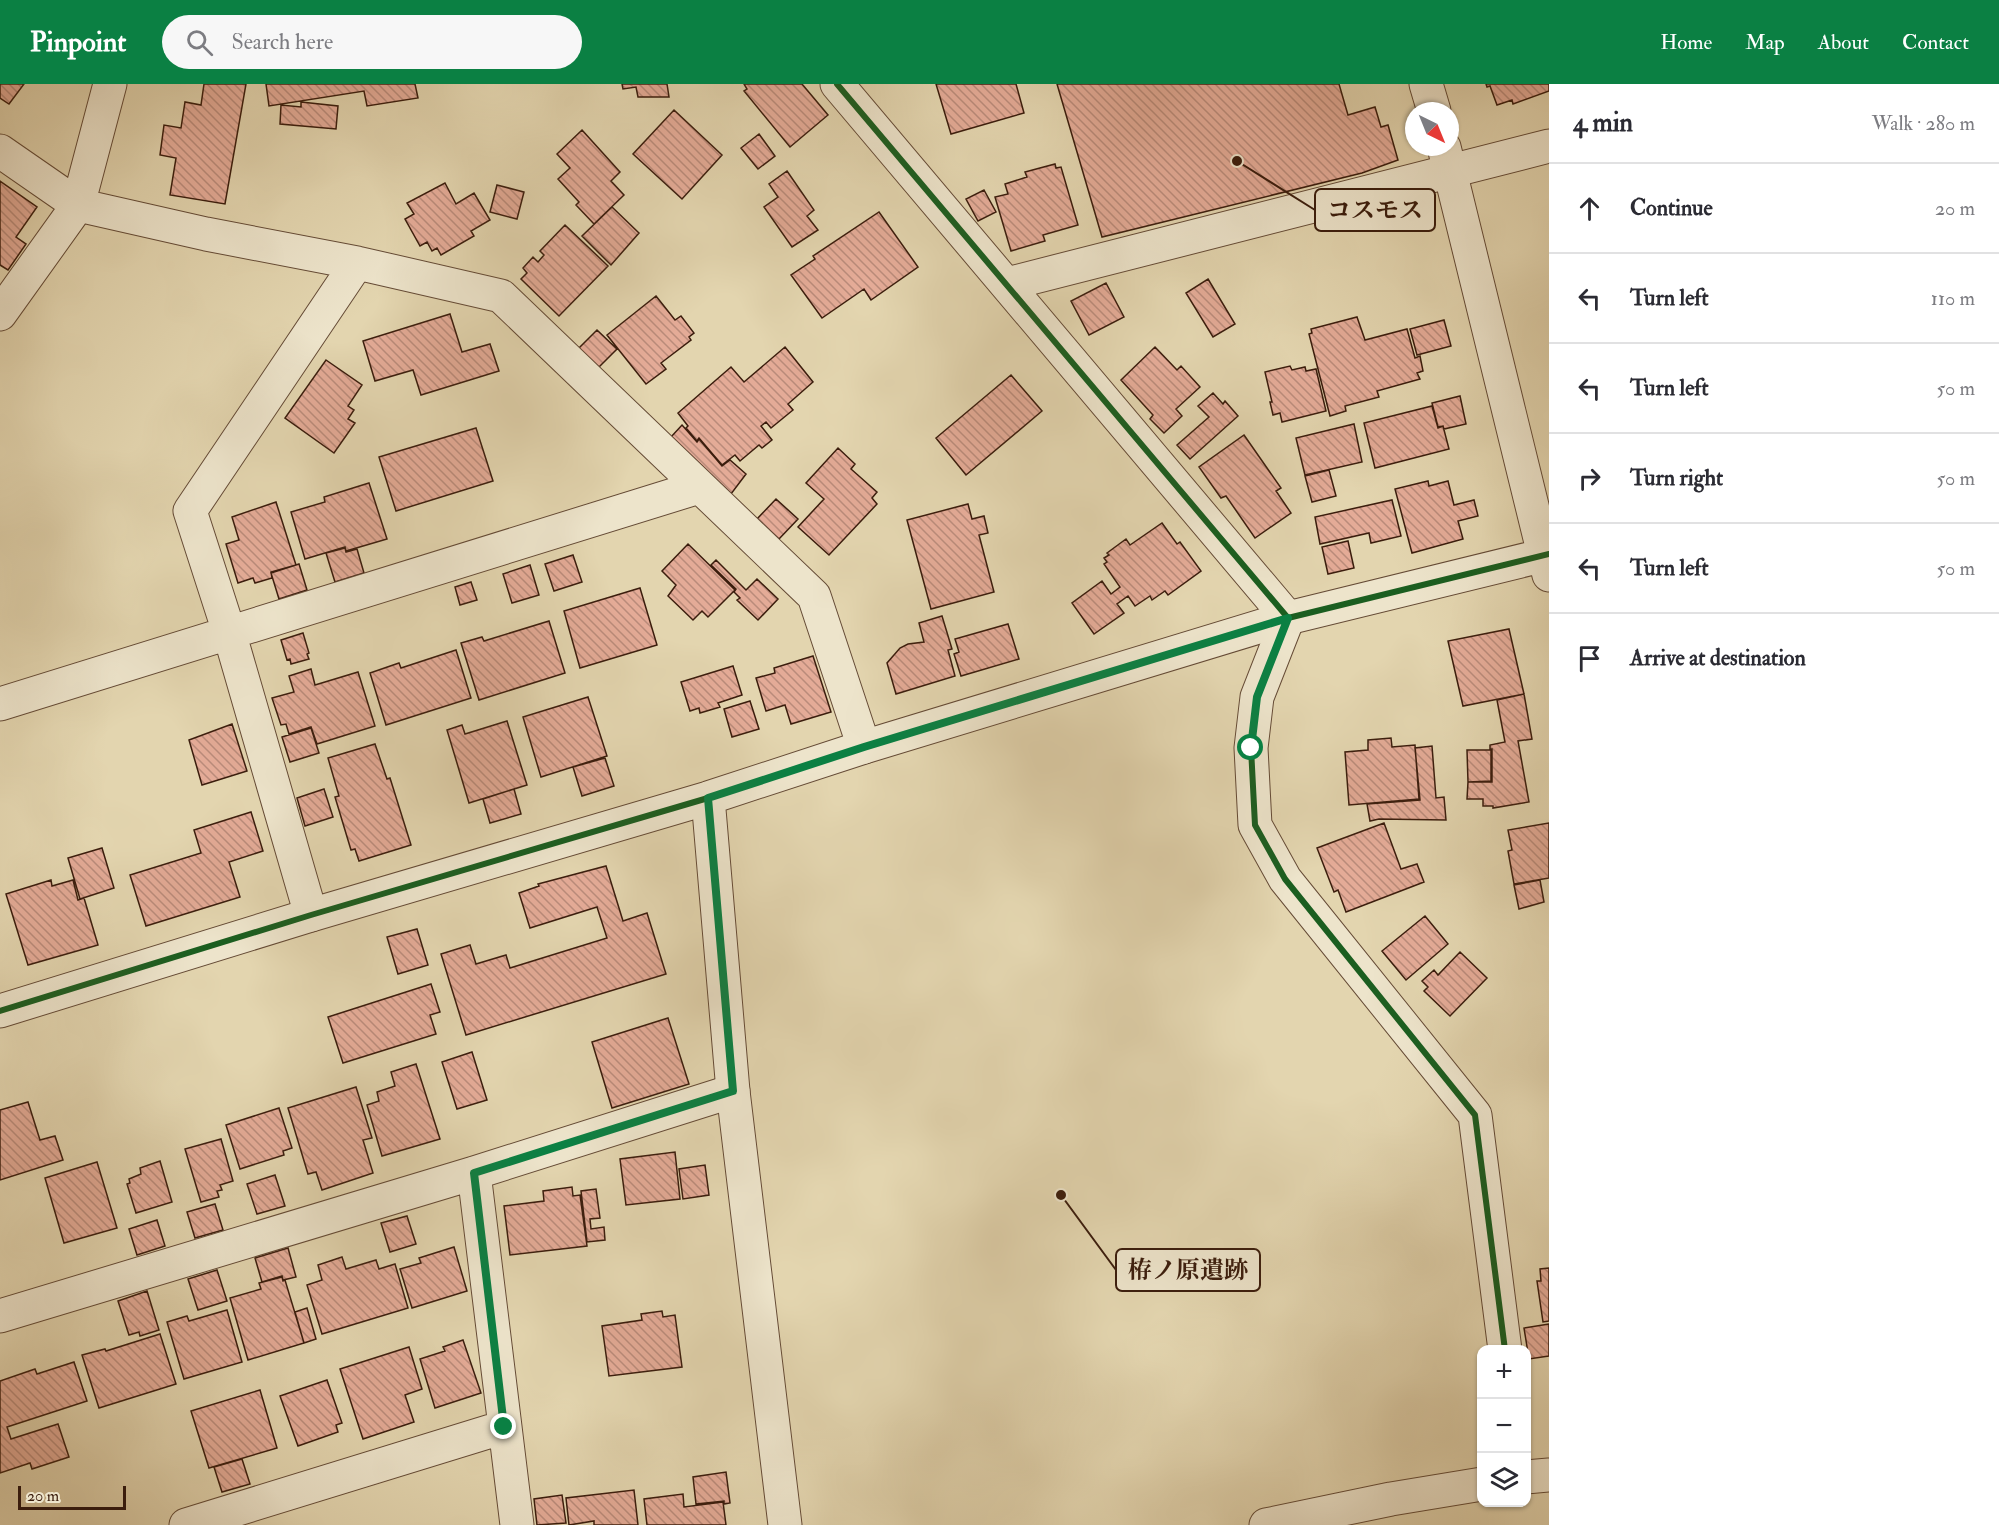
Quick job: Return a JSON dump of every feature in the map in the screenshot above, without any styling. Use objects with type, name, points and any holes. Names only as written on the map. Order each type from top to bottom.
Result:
[{"type":"street","points":[[0,314],[78,205],[110,84]]},
{"type":"street","points":[[837,84],[1288,618]]},
{"type":"street","points":[[1426,84],[1431,102]]},
{"type":"street","points":[[1007,285],[1447,159],[1549,146]]},
{"type":"street","points":[[0,151],[78,205],[206,234],[357,263],[501,296],[814,596],[864,747]]},
{"type":"street","points":[[0,1011],[311,915],[708,798],[864,747],[1288,618],[1548,561],[1447,159]]},
{"type":"street","points":[[311,915],[229,632],[190,511],[357,263]]},
{"type":"street","points":[[0,704],[699,487]]},
{"type":"street","points":[[1288,618],[1257,697],[1251,748],[1256,825],[1285,879],[1475,1114],[1504,1345]]},
{"type":"street","points":[[708,798],[733,1091],[785,1525]]},
{"type":"street","points":[[0,1316],[474,1173],[733,1091]]},
{"type":"street","points":[[474,1173],[517,1525]]},
{"type":"street","points":[[186,1525],[504,1427]]},
{"type":"street","points":[[1531,1477],[1549,1475]]},
{"type":"street","points":[[1266,1525],[1393,1512],[1477,1486]]},
{"type":"building","points":[[0,84],[24,84],[9,104],[0,98]]},
{"type":"building","points":[[204,84],[246,84],[225,204],[170,195],[176,158],[160,155],[164,125],[181,128],[185,102],[201,105]]},
{"type":"building","points":[[266,84],[415,84],[418,98],[367,106],[364,91],[269,106]]},
{"type":"building","points":[[622,84],[667,84],[669,97],[638,97],[636,87],[623,89]]},
{"type":"building","points":[[744,84],[802,84],[828,115],[790,147],[744,91],[747,89]]},
{"type":"building","points":[[936,84],[1016,84],[1024,113],[951,134]]},
{"type":"building","points":[[1057,84],[1339,84],[1348,115],[1375,107],[1381,127],[1388,125],[1398,160],[1362,173],[1102,237]]},
{"type":"building","points":[[1486,84],[1549,84],[1549,91],[1513,104],[1512,100],[1497,105],[1490,86],[1487,87]]},
{"type":"building","points":[[301,102],[338,106],[336,129],[280,124],[281,105],[301,107]]},
{"type":"building","points":[[674,110],[722,155],[682,199],[633,154]]},
{"type":"building","points":[[582,130],[620,172],[611,181],[624,195],[594,224],[576,205],[579,202],[558,179],[570,168],[557,154]]},
{"type":"building","points":[[759,134],[775,156],[758,169],[741,148]]},
{"type":"building","points":[[1055,164],[1056,168],[1061,167],[1078,225],[1043,235],[1045,241],[1011,251],[995,197],[1008,194],[1005,184],[1027,177],[1025,172]]},
{"type":"building","points":[[787,171],[814,210],[807,216],[818,230],[792,247],[764,207],[778,197],[769,184]]},
{"type":"building","points":[[0,181],[37,207],[16,237],[26,244],[8,270],[0,265]]},
{"type":"building","points":[[445,183],[456,204],[474,193],[490,220],[471,231],[474,236],[441,255],[437,248],[432,251],[427,242],[420,246],[405,219],[414,214],[407,203]]},
{"type":"building","points":[[497,185],[524,192],[517,219],[490,212]]},
{"type":"building","points":[[984,190],[996,212],[978,221],[966,199]]},
{"type":"building","points":[[612,207],[639,233],[611,265],[582,236]]},
{"type":"building","points":[[879,212],[918,267],[871,300],[864,289],[822,318],[791,275],[815,259],[813,256]]},
{"type":"building","points":[[565,225],[608,266],[559,316],[521,279],[527,273],[523,268],[533,257],[538,262],[544,255],[540,251]]},
{"type":"building","points":[[1208,279],[1235,324],[1213,337],[1186,293]]},
{"type":"building","points":[[1106,283],[1124,317],[1089,335],[1071,301]]},
{"type":"building","points":[[656,296],[675,320],[681,316],[694,333],[689,337],[691,340],[661,363],[666,369],[646,384],[607,335]]},
{"type":"building","points":[[450,314],[462,352],[490,344],[499,371],[421,395],[413,370],[375,381],[363,341]]},
{"type":"building","points":[[1357,317],[1365,340],[1407,329],[1415,358],[1420,356],[1423,371],[1417,373],[1420,379],[1377,391],[1379,397],[1345,406],[1346,411],[1330,416],[1309,334],[1312,333],[1311,329]]},
{"type":"building","points":[[1444,320],[1451,346],[1417,355],[1410,329]]},
{"type":"building","points":[[597,330],[617,349],[598,368],[578,349]]},
{"type":"building","points":[[785,347],[813,382],[788,404],[793,410],[771,428],[766,422],[761,426],[772,440],[762,448],[759,445],[740,461],[735,455],[722,465],[699,438],[697,441],[686,428],[688,426],[678,413],[731,367],[744,382]]},
{"type":"building","points":[[1155,347],[1177,370],[1181,366],[1200,387],[1176,409],[1182,416],[1164,433],[1150,419],[1153,415],[1121,380]]},
{"type":"building","points":[[326,360],[362,385],[348,406],[354,410],[348,419],[355,423],[334,453],[285,418]]},
{"type":"building","points":[[1290,366],[1292,370],[1305,367],[1306,371],[1316,369],[1326,411],[1282,422],[1280,413],[1273,415],[1265,372]]},
{"type":"building","points":[[1011,375],[1042,411],[966,475],[936,438]]},
{"type":"building","points":[[1213,393],[1223,404],[1225,401],[1238,416],[1190,459],[1177,445],[1209,417],[1198,406]]},
{"type":"building","points":[[1460,396],[1466,424],[1444,429],[1443,426],[1438,427],[1432,403]]},
{"type":"building","points":[[1432,406],[1438,428],[1443,426],[1449,449],[1375,468],[1364,423]]},
{"type":"building","points":[[1354,424],[1362,462],[1305,475],[1296,438]]},
{"type":"building","points":[[682,425],[697,442],[699,439],[722,466],[730,460],[746,474],[731,494],[671,437]]},
{"type":"building","points":[[476,428],[493,481],[396,511],[379,457]]},
{"type":"building","points":[[1244,435],[1281,488],[1276,491],[1291,513],[1255,538],[1226,496],[1221,498],[1199,467]]},
{"type":"building","points":[[838,448],[855,464],[851,469],[877,492],[872,498],[877,504],[829,555],[798,527],[824,499],[806,483]]},
{"type":"building","points":[[1329,470],[1336,496],[1312,502],[1305,476]]},
{"type":"building","points":[[1428,481],[1429,486],[1448,481],[1454,505],[1474,500],[1478,516],[1458,521],[1463,539],[1412,553],[1395,489]]},
{"type":"building","points":[[369,483],[387,539],[346,551],[345,547],[305,559],[291,512],[325,502],[324,497]]},
{"type":"building","points":[[776,499],[798,519],[779,539],[757,519]]},
{"type":"building","points":[[1392,500],[1401,536],[1371,543],[1369,533],[1320,544],[1315,517]]},
{"type":"building","points":[[276,502],[296,565],[271,572],[272,578],[255,583],[253,578],[238,583],[226,544],[239,540],[232,517]]},
{"type":"building","points":[[968,504],[972,519],[984,516],[988,533],[979,535],[994,592],[931,609],[907,520]]},
{"type":"building","points":[[1162,523],[1177,544],[1180,542],[1201,571],[1168,595],[1165,591],[1152,600],[1150,596],[1135,606],[1128,596],[1117,604],[1124,613],[1094,634],[1072,603],[1102,581],[1111,594],[1120,587],[1104,564],[1107,562],[1104,558],[1109,555],[1107,553],[1126,539],[1130,545]]},
{"type":"building","points":[[1348,541],[1354,568],[1328,574],[1322,547]]},
{"type":"building","points":[[688,544],[735,590],[708,617],[702,611],[693,620],[668,596],[676,585],[662,571]]},
{"type":"building","points":[[345,548],[346,552],[357,549],[364,573],[335,582],[326,553]]},
{"type":"building","points":[[573,555],[582,582],[554,591],[545,564]]},
{"type":"building","points":[[716,560],[746,590],[757,579],[778,599],[758,620],[737,600],[740,598],[734,592],[736,589],[711,565]]},
{"type":"building","points":[[299,564],[307,590],[279,599],[271,573]]},
{"type":"building","points":[[530,565],[539,595],[512,603],[503,574]]},
{"type":"building","points":[[471,582],[477,600],[460,605],[455,587]]},
{"type":"building","points":[[640,588],[657,645],[580,668],[564,611]]},
{"type":"building","points":[[942,616],[952,649],[948,650],[955,676],[896,694],[887,663],[900,648],[908,644],[924,642],[919,623]]},
{"type":"building","points":[[549,621],[565,673],[479,700],[461,643],[482,637],[484,641]]},
{"type":"building","points":[[1008,624],[1019,659],[961,676],[954,654],[959,652],[955,639]]},
{"type":"building","points":[[1509,629],[1524,694],[1463,706],[1448,641]]},
{"type":"building","points":[[303,633],[309,659],[291,664],[290,659],[287,660],[281,640]]},
{"type":"building","points":[[456,650],[471,698],[386,725],[370,673],[399,663],[401,668]]},
{"type":"building","points":[[813,656],[831,712],[791,724],[785,705],[766,711],[756,678],[775,673],[774,668]]},
{"type":"building","points":[[733,666],[742,695],[718,703],[720,707],[700,713],[699,708],[690,711],[681,682]]},
{"type":"building","points":[[311,669],[315,685],[358,672],[375,726],[317,744],[311,727],[289,734],[286,724],[281,725],[272,698],[294,692],[289,676]]},
{"type":"building","points":[[1524,694],[1532,739],[1518,741],[1529,802],[1493,808],[1493,806],[1483,806],[1483,799],[1467,799],[1468,782],[1492,782],[1490,745],[1505,742],[1497,700]]},
{"type":"building","points":[[588,697],[607,756],[541,777],[523,717]]},
{"type":"building","points":[[750,701],[759,729],[732,737],[724,709]]},
{"type":"building","points":[[507,721],[527,785],[469,803],[447,730],[462,725],[465,734]]},
{"type":"building","points":[[232,724],[247,771],[202,785],[189,740]]},
{"type":"building","points":[[311,728],[319,753],[290,762],[282,737]]},
{"type":"building","points":[[1391,738],[1392,747],[1415,745],[1419,799],[1349,805],[1345,752],[1368,750],[1368,740]]},
{"type":"building","points":[[375,744],[387,779],[390,778],[411,845],[359,861],[355,849],[351,850],[335,797],[339,796],[328,758]]},
{"type":"building","points":[[1432,746],[1436,798],[1444,797],[1446,820],[1379,819],[1370,821],[1367,804],[1420,800],[1415,748]]},
{"type":"building","points":[[1467,750],[1491,750],[1491,781],[1468,782]]},
{"type":"building","points":[[605,758],[614,786],[582,796],[573,767]]},
{"type":"building","points":[[324,789],[333,817],[305,826],[297,798]]},
{"type":"building","points":[[514,789],[521,814],[490,823],[483,799]]},
{"type":"building","points":[[251,812],[263,851],[229,862],[240,897],[146,926],[130,875],[201,853],[194,830]]},
{"type":"building","points":[[1384,823],[1401,869],[1417,864],[1424,882],[1346,912],[1338,890],[1334,892],[1317,848]]},
{"type":"building","points":[[1549,823],[1549,878],[1514,884],[1508,851],[1512,850],[1508,830]]},
{"type":"building","points":[[102,848],[114,888],[80,899],[68,858]]},
{"type":"building","points":[[606,866],[623,921],[647,913],[666,974],[466,1035],[441,954],[470,945],[476,964],[506,955],[510,968],[607,938],[597,907],[530,928],[519,893],[539,886],[538,884]]},
{"type":"building","points":[[51,880],[52,886],[73,880],[78,900],[84,898],[98,945],[28,965],[6,894]]},
{"type":"building","points":[[1540,880],[1544,902],[1519,909],[1514,885]]},
{"type":"building","points":[[1425,916],[1448,944],[1406,980],[1382,951]]},
{"type":"building","points":[[417,929],[428,965],[398,974],[387,937]]},
{"type":"building","points":[[1460,952],[1487,978],[1450,1016],[1424,991],[1428,987],[1422,981],[1434,970],[1438,975]]},
{"type":"building","points":[[431,984],[440,1012],[430,1015],[436,1034],[343,1063],[328,1017]]},
{"type":"building","points":[[668,1018],[689,1084],[612,1108],[592,1042]]},
{"type":"building","points":[[472,1052],[487,1100],[457,1109],[442,1062]]},
{"type":"building","points":[[416,1064],[440,1139],[382,1156],[367,1105],[379,1101],[377,1092],[395,1086],[391,1072]]},
{"type":"building","points":[[356,1087],[372,1138],[363,1140],[373,1173],[322,1190],[316,1172],[308,1174],[288,1108]]},
{"type":"building","points":[[28,1102],[40,1140],[55,1136],[63,1160],[0,1180],[0,1110]]},
{"type":"building","points":[[279,1108],[292,1148],[283,1151],[284,1155],[240,1169],[226,1125]]},
{"type":"building","points":[[221,1139],[233,1181],[220,1185],[222,1190],[217,1191],[219,1197],[201,1202],[185,1149]]},
{"type":"building","points":[[675,1152],[680,1199],[626,1205],[620,1159]]},
{"type":"building","points":[[160,1161],[172,1202],[136,1213],[127,1184],[130,1183],[129,1179],[141,1174],[140,1168]]},
{"type":"building","points":[[97,1162],[117,1228],[64,1243],[45,1178]]},
{"type":"building","points":[[705,1165],[709,1195],[683,1199],[679,1169]]},
{"type":"building","points":[[275,1175],[285,1206],[257,1214],[247,1184]]},
{"type":"building","points":[[572,1187],[573,1196],[580,1195],[587,1246],[510,1255],[504,1206],[544,1201],[543,1191]]},
{"type":"building","points":[[596,1189],[600,1218],[590,1219],[591,1229],[604,1227],[605,1240],[587,1242],[581,1191]]},
{"type":"building","points":[[215,1204],[223,1230],[195,1238],[187,1212]]},
{"type":"building","points":[[407,1216],[416,1244],[390,1252],[381,1223]]},
{"type":"building","points":[[157,1220],[165,1246],[137,1255],[129,1229]]},
{"type":"building","points":[[454,1247],[467,1291],[412,1308],[400,1269],[421,1263],[419,1258]]},
{"type":"building","points":[[288,1248],[296,1277],[283,1280],[282,1276],[262,1282],[255,1258]]},
{"type":"building","points":[[342,1257],[346,1269],[376,1260],[379,1269],[395,1264],[408,1308],[322,1334],[307,1285],[322,1280],[318,1265]]},
{"type":"building","points":[[1549,1268],[1549,1321],[1543,1322],[1537,1281],[1541,1281],[1540,1269]]},
{"type":"building","points":[[217,1270],[227,1301],[198,1310],[188,1279]]},
{"type":"building","points":[[282,1277],[283,1281],[285,1280],[304,1343],[248,1360],[230,1298],[261,1289],[259,1283]]},
{"type":"building","points":[[147,1291],[159,1330],[140,1336],[139,1332],[129,1335],[118,1301]]},
{"type":"building","points":[[307,1308],[316,1339],[304,1343],[295,1312]]},
{"type":"building","points":[[227,1310],[242,1362],[184,1379],[167,1322],[187,1316],[189,1321]]},
{"type":"building","points":[[662,1311],[663,1317],[675,1315],[682,1367],[609,1376],[602,1326],[642,1320],[641,1314]]},
{"type":"building","points":[[1549,1324],[1549,1356],[1531,1359],[1531,1345],[1527,1345],[1524,1328]]},
{"type":"building","points":[[160,1334],[176,1384],[99,1408],[82,1355],[105,1349],[106,1351]]},
{"type":"building","points":[[463,1340],[481,1393],[435,1408],[420,1359],[445,1351],[443,1347]]},
{"type":"building","points":[[409,1347],[422,1389],[405,1395],[414,1422],[363,1439],[340,1369]]},
{"type":"building","points":[[74,1362],[87,1401],[7,1427],[11,1439],[58,1424],[69,1457],[32,1469],[30,1463],[0,1473],[0,1381],[35,1369],[37,1374]]},
{"type":"building","points":[[327,1380],[342,1423],[336,1425],[338,1432],[298,1446],[280,1396]]},
{"type":"building","points":[[260,1390],[277,1448],[209,1468],[191,1411]]},
{"type":"building","points":[[242,1459],[250,1484],[222,1492],[214,1467]]},
{"type":"building","points":[[726,1472],[730,1503],[724,1504],[724,1501],[696,1504],[693,1477]]},
{"type":"building","points":[[634,1490],[638,1525],[594,1525],[594,1521],[569,1525],[566,1498]]},
{"type":"building","points":[[683,1494],[684,1507],[723,1502],[726,1525],[647,1525],[644,1499]]},
{"type":"building","points":[[562,1495],[566,1523],[537,1525],[534,1499]]},
{"type":"cycle path","points":[[837,84],[1288,618],[1257,697],[1251,748],[1255,825],[1285,879],[1475,1115],[1504,1345]]},
{"type":"cycle path","points":[[0,1011],[311,915],[708,798],[864,747],[1288,618],[1549,554]]},
{"type":"place","name":"コスモス","points":[[1237,161]]},
{"type":"place","name":"栫ノ原遺跡","points":[[1061,1195]]},
{"type":"route","points":[[504,1427],[474,1173],[733,1091],[708,798],[864,747],[1288,618],[1257,697],[1251,748]]}]
